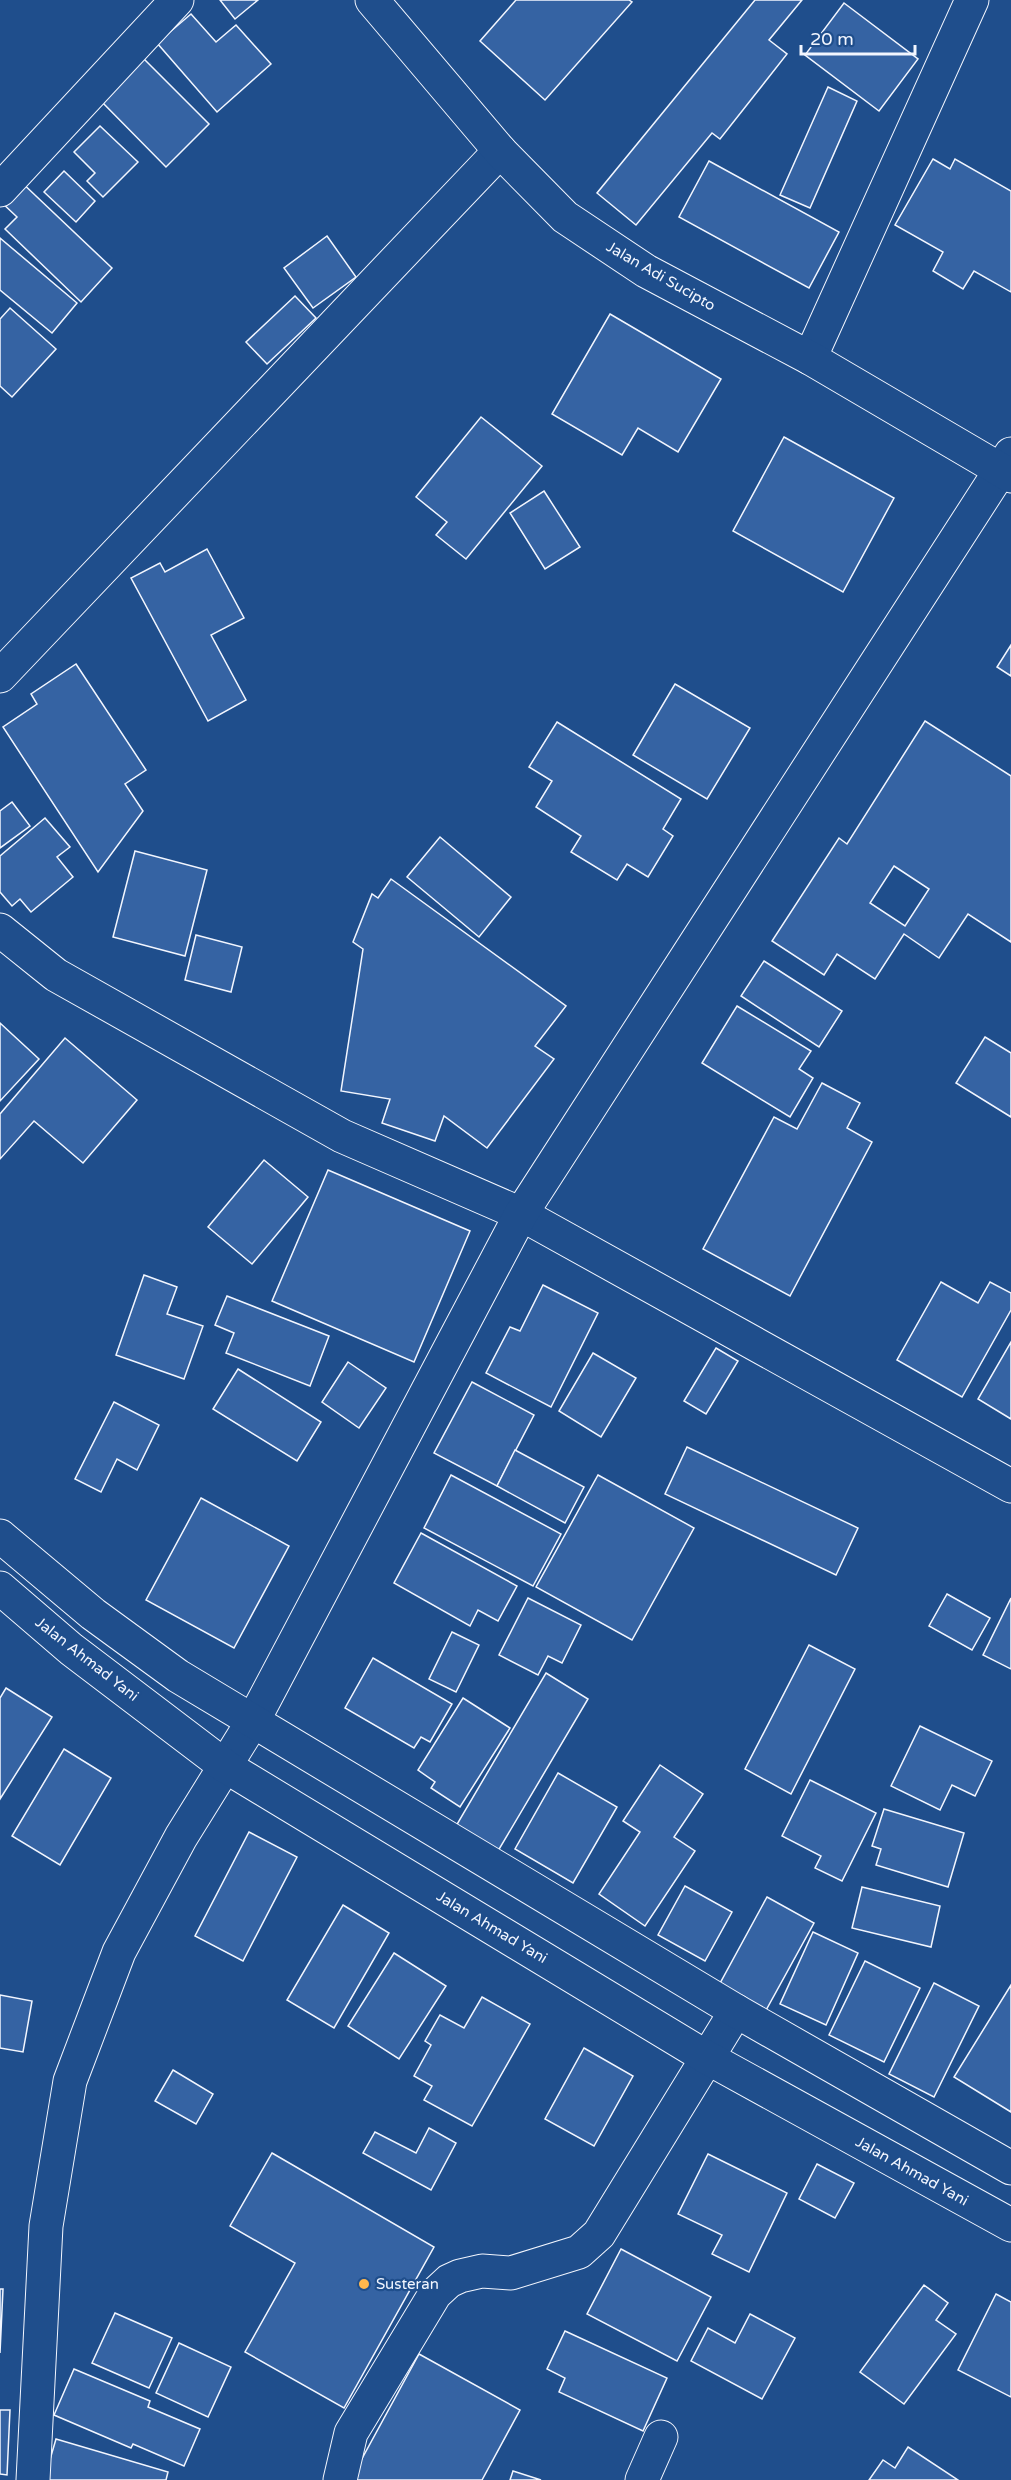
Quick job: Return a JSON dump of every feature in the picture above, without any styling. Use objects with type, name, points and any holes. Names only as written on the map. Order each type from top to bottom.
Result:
[{"type":"main road","points":[[0,190],[177,0]]},
{"type":"main road","name":"Jalan Adi Sucipto","points":[[372,0],[500,151],[565,217],[646,271],[1007,467]]},
{"type":"main road","points":[[810,358],[972,0]]},
{"type":"main road","points":[[0,676],[500,151]]},
{"type":"main road","points":[[33,2480],[46,2226],[70,2081],[119,1952],[181,1837],[253,1721],[521,1214],[1007,467]]},
{"type":"main road","points":[[0,930],[56,975],[342,1136],[521,1214],[1011,1486]]},
{"type":"main road","points":[[0,1536],[93,1614],[178,1676],[736,2011],[1011,2168]]},
{"type":"main road","name":"Jalan Ahmad Yani","points":[[0,1588],[71,1649],[225,1766],[706,2057],[1011,2225]]},
{"type":"main road","points":[[339,2480],[351,2433],[435,2294],[449,2281],[460,2276],[482,2271],[511,2273],[579,2252],[599,2234],[736,2011]]},
{"type":"main road","points":[[642,2480],[661,2437]]},
{"type":"building","points":[[220,0],[258,0],[235,19]]},
{"type":"building","points":[[516,0],[629,0],[632,2],[545,100],[480,41]]},
{"type":"building","points":[[755,0],[802,0],[769,40],[787,54],[720,139],[712,133],[636,225],[597,193]]},
{"type":"building","points":[[844,3],[918,59],[879,111],[805,55]]},
{"type":"building","points":[[191,14],[216,42],[236,25],[271,64],[217,112],[157,43]]},
{"type":"building","points":[[144,59],[209,124],[166,167],[101,101]]},
{"type":"building","points":[[828,87],[857,101],[810,208],[780,195]]},
{"type":"building","points":[[100,126],[138,162],[103,197],[87,181],[95,173],[74,152]]},
{"type":"building","points":[[933,159],[950,169],[955,159],[1011,191],[1011,292],[974,271],[963,289],[933,271],[943,252],[895,225]]},
{"type":"building","points":[[709,161],[839,232],[809,288],[679,217]]},
{"type":"building","points":[[64,171],[95,201],[76,222],[44,192]]},
{"type":"building","points":[[17,178],[112,268],[81,302],[5,229],[17,217],[0,201]]},
{"type":"building","points":[[327,236],[356,277],[313,308],[284,268]]},
{"type":"building","points":[[0,238],[77,303],[52,333],[0,290]]},
{"type":"building","points":[[295,296],[316,318],[267,364],[246,342]]},
{"type":"building","points":[[10,308],[56,349],[12,397],[0,386],[0,319]]},
{"type":"building","points":[[610,314],[721,379],[678,452],[638,428],[622,455],[552,414]]},
{"type":"building","points":[[481,417],[542,466],[466,559],[436,535],[447,522],[416,497]]},
{"type":"building","points":[[784,437],[894,498],[843,592],[733,531]]},
{"type":"building","points":[[544,491],[580,547],[545,569],[510,513]]},
{"type":"building","points":[[207,549],[244,618],[211,635],[246,700],[208,721],[131,578],[160,563],[165,572]]},
{"type":"building","points":[[1011,645],[1011,676],[997,667]]},
{"type":"building","points":[[76,664],[146,770],[125,784],[143,811],[98,872],[3,727],[37,704],[31,694]]},
{"type":"building","points":[[675,684],[750,728],[707,799],[633,755]]},
{"type":"building","points":[[925,721],[1011,776],[1011,942],[968,914],[939,958],[904,934],[875,979],[837,954],[824,975],[772,941],[839,838],[847,844]],"holes":[[[894,866],[929,889],[905,926],[870,903]]]},
{"type":"building","points":[[557,722],[681,799],[663,829],[673,836],[648,877],[627,864],[617,880],[571,852],[581,836],[536,807],[552,781],[529,767]]},
{"type":"building","points":[[12,802],[30,826],[0,848],[0,811]]},
{"type":"building","points":[[45,818],[70,847],[57,857],[73,877],[31,912],[20,899],[12,906],[0,892],[0,856]]},
{"type":"building","points":[[440,837],[511,897],[479,937],[407,877]]},
{"type":"building","points":[[135,851],[207,870],[185,956],[113,937]]},
{"type":"building","points":[[391,879],[566,1006],[535,1046],[554,1059],[487,1148],[444,1116],[435,1141],[382,1123],[390,1099],[341,1091],[363,949],[353,942],[372,894],[378,898]]},
{"type":"building","points":[[196,935],[242,947],[231,992],[185,980]]},
{"type":"building","points":[[764,961],[842,1011],[819,1047],[741,996]]},
{"type":"building","points":[[737,1006],[811,1051],[799,1069],[813,1078],[790,1117],[702,1063]]},
{"type":"building","points":[[0,1023],[39,1059],[0,1101]]},
{"type":"building","points":[[985,1037],[1011,1053],[1011,1117],[956,1083]]},
{"type":"building","points":[[65,1038],[137,1100],[83,1163],[34,1121],[0,1159],[0,1114]]},
{"type":"building","points":[[822,1083],[860,1103],[847,1128],[872,1142],[790,1296],[703,1249],[774,1117],[797,1129]]},
{"type":"building","points":[[264,1160],[308,1197],[252,1264],[208,1227]]},
{"type":"building","points":[[328,1170],[470,1231],[414,1362],[272,1301]]},
{"type":"building","points":[[144,1275],[177,1287],[167,1314],[203,1326],[184,1379],[116,1355]]},
{"type":"building","points":[[941,1282],[978,1303],[990,1282],[1011,1293],[1011,1310],[962,1397],[897,1360]]},
{"type":"building","points":[[543,1285],[598,1313],[551,1407],[486,1373],[510,1327],[520,1331]]},
{"type":"building","points":[[227,1296],[329,1336],[310,1386],[226,1353],[234,1333],[215,1325]]},
{"type":"building","points":[[1011,1342],[1011,1419],[978,1399]]},
{"type":"building","points":[[716,1348],[738,1361],[706,1414],[684,1401]]},
{"type":"building","points":[[593,1353],[636,1378],[601,1437],[559,1411]]},
{"type":"building","points":[[348,1362],[386,1388],[359,1428],[322,1402]]},
{"type":"building","points":[[238,1369],[321,1422],[297,1461],[213,1409]]},
{"type":"building","points":[[472,1382],[534,1415],[497,1486],[434,1453]]},
{"type":"building","points":[[114,1402],[159,1425],[137,1470],[117,1459],[101,1492],[75,1479]]},
{"type":"building","points":[[687,1447],[858,1528],[836,1575],[665,1494]]},
{"type":"building","points":[[515,1450],[584,1487],[565,1523],[497,1486]]},
{"type":"building","points":[[451,1475],[561,1534],[533,1586],[424,1528]]},
{"type":"building","points":[[598,1475],[694,1528],[632,1640],[536,1587]]},
{"type":"building","points":[[201,1498],[289,1546],[234,1648],[146,1600]]},
{"type":"building","points":[[421,1533],[517,1586],[498,1621],[478,1610],[470,1626],[394,1583]]},
{"type":"building","points":[[947,1594],[990,1618],[972,1650],[929,1626]]},
{"type":"building","points":[[528,1598],[581,1625],[562,1663],[548,1656],[538,1675],[499,1655]]},
{"type":"building","points":[[1011,1598],[1011,1669],[983,1655]]},
{"type":"building","points":[[452,1632],[479,1645],[456,1692],[429,1679]]},
{"type":"building","points":[[809,1645],[855,1669],[791,1794],[745,1769]]},
{"type":"building","points":[[373,1658],[452,1704],[430,1742],[421,1737],[414,1748],[345,1708]]},
{"type":"building","points":[[546,1673],[588,1699],[498,1851],[456,1826]]},
{"type":"building","points":[[6,1688],[52,1717],[0,1799],[0,1698]]},
{"type":"building","points":[[463,1698],[510,1728],[460,1807],[431,1788],[435,1782],[418,1770]]},
{"type":"building","points":[[920,1726],[992,1761],[975,1796],[952,1785],[940,1810],[891,1786]]},
{"type":"building","points":[[64,1749],[111,1778],[60,1865],[12,1836]]},
{"type":"building","points":[[660,1765],[703,1794],[674,1837],[695,1851],[645,1926],[599,1894],[640,1832],[623,1821]]},
{"type":"building","points":[[558,1773],[617,1807],[573,1883],[515,1849]]},
{"type":"building","points":[[810,1780],[876,1813],[842,1881],[815,1868],[821,1856],[782,1836]]},
{"type":"building","points":[[884,1809],[964,1833],[948,1887],[876,1865],[881,1849],[872,1846]]},
{"type":"building","points":[[249,1832],[297,1857],[243,1961],[195,1936]]},
{"type":"building","points":[[685,1886],[732,1912],[705,1961],[658,1935]]},
{"type":"building","points":[[862,1887],[940,1906],[931,1947],[852,1928]]},
{"type":"building","points":[[767,1897],[814,1923],[765,2012],[718,1987]]},
{"type":"building","points":[[343,1905],[389,1933],[334,2028],[287,2000]]},
{"type":"building","points":[[813,1932],[858,1953],[826,2025],[780,2004]]},
{"type":"building","points":[[394,1953],[446,1986],[399,2059],[348,2026]]},
{"type":"building","points":[[865,1961],[920,1988],[884,2062],[829,2035]]},
{"type":"building","points":[[934,1983],[979,2006],[934,2097],[889,2074]]},
{"type":"building","points":[[1011,1985],[1011,2112],[954,2077]]},
{"type":"building","points":[[0,1995],[32,2001],[23,2052],[0,2048]]},
{"type":"building","points":[[482,1997],[530,2024],[472,2126],[424,2100],[432,2086],[414,2076],[431,2045],[425,2041],[440,2015],[464,2028]]},
{"type":"building","points":[[584,2048],[633,2076],[594,2146],[545,2119]]},
{"type":"building","points":[[173,2070],[213,2094],[196,2124],[155,2101]]},
{"type":"building","points":[[429,2128],[456,2143],[431,2190],[363,2153],[375,2132],[416,2153]]},
{"type":"building","points":[[272,2153],[434,2247],[344,2408],[245,2352],[295,2263],[230,2226]]},
{"type":"building","points":[[708,2154],[787,2193],[749,2272],[712,2254],[722,2235],[678,2214]]},
{"type":"building","points":[[817,2164],[854,2183],[835,2218],[799,2199]]},
{"type":"building","points":[[621,2249],[711,2297],[677,2361],[587,2314]]},
{"type":"building","points":[[924,2285],[948,2303],[936,2320],[956,2334],[904,2404],[860,2372]]},
{"type":"building","points":[[0,2289],[3,2289],[0,2353]]},
{"type":"building","points":[[996,2294],[1011,2302],[1011,2397],[958,2370]]},
{"type":"building","points":[[115,2313],[172,2338],[149,2388],[92,2363]]},
{"type":"building","points":[[750,2314],[795,2338],[762,2399],[691,2361],[708,2328],[735,2343]]},
{"type":"building","points":[[565,2331],[667,2378],[643,2431],[559,2392],[565,2378],[547,2369]]},
{"type":"building","points":[[179,2343],[231,2367],[208,2417],[156,2393]]},
{"type":"building","points":[[419,2354],[520,2410],[482,2480],[357,2480],[352,2477]]},
{"type":"building","points":[[74,2369],[150,2401],[148,2407],[200,2429],[184,2466],[133,2444],[131,2448],[54,2415]]},
{"type":"building","points":[[0,2410],[10,2410],[7,2475],[0,2474]]},
{"type":"building","points":[[56,2439],[168,2472],[166,2480],[44,2480]]},
{"type":"building","points":[[908,2447],[958,2480],[869,2480],[883,2460],[895,2468]]},
{"type":"building","points":[[513,2471],[541,2480],[510,2480]]},
{"type":"place","name":"Susteran","points":[[364,2284]]}]
